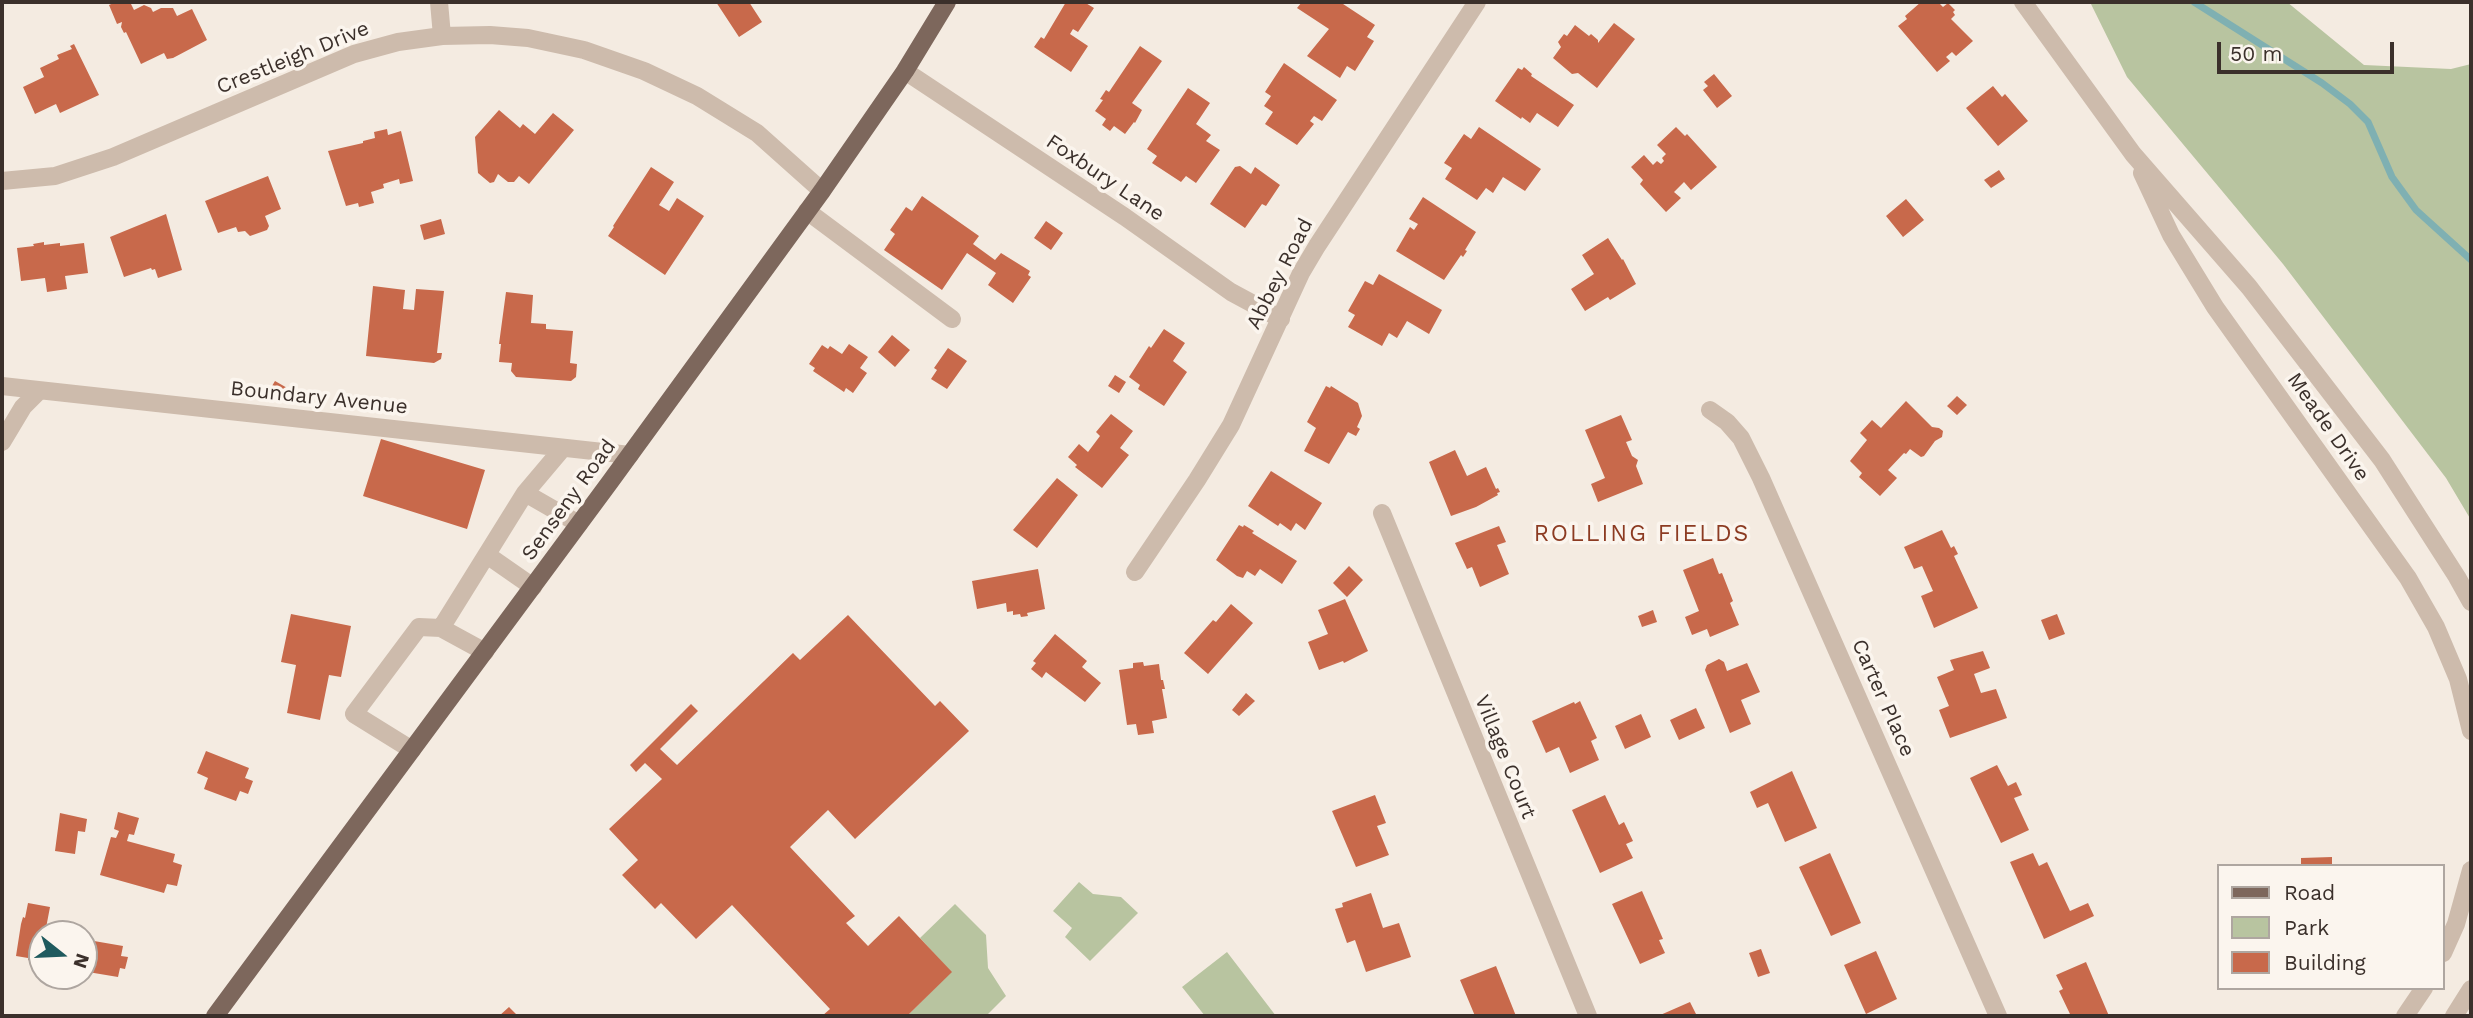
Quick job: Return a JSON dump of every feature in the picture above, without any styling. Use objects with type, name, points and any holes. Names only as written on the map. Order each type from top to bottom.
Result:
[{"type":"main road","name":"Senseny Road","points":[[215,1016],[822,191],[905,71],[947,2]]},
{"type":"street","points":[[439,2],[442,36]]},
{"type":"street","name":"Abbey Road","points":[[1135,572],[1231,425],[1301,273],[1317,246],[1477,2]]},
{"type":"street","name":"Meade Drive","points":[[2023,2],[2133,154],[2249,287],[2382,460],[2471,602]]},
{"type":"street","name":"Crestleigh Drive","points":[[2,181],[34,179],[67,172],[184,128],[281,83],[354,54],[398,42],[442,36],[491,35],[528,38],[584,50],[644,71],[697,96],[757,133],[822,191]]},
{"type":"street","name":"Foxbury Lane","points":[[905,71],[1231,292],[1281,319]]},
{"type":"street","name":"Meade Drive","points":[[2133,154],[2171,235],[2215,307],[2408,578],[2436,627],[2458,679],[2471,731]]},
{"type":"street","points":[[807,211],[952,319]]},
{"type":"street","name":"Boundary Avenue","points":[[2,386],[630,455]]},
{"type":"street","points":[[2,442],[23,407],[39,391]]},
{"type":"street","name":"Carter Place","points":[[1710,410],[1727,422],[1741,438],[1761,478],[1998,1016]]},
{"type":"street","points":[[441,628],[525,494],[562,448]]},
{"type":"street","points":[[525,494],[579,524]]},
{"type":"street","name":"Village Court","points":[[1382,513],[1588,1016]]},
{"type":"street","points":[[487,555],[533,587]]},
{"type":"street","points":[[412,750],[354,714],[419,627],[441,628],[485,652]]},
{"type":"street","points":[[2445,949],[2456,924],[2471,870]]},
{"type":"street","points":[[2454,1016],[2471,989]]},
{"type":"street","points":[[2405,1016],[2423,990]]},
{"type":"green space","points":[[2090,2],[2287,2],[2364,65],[2451,69],[2471,64],[2471,520],[2446,478],[2283,264],[2127,77]]},
{"type":"green space","points":[[1079,882],[1093,894],[1121,897],[1138,913],[1090,961],[1065,937],[1072,928],[1053,911]]},
{"type":"green space","points":[[955,904],[986,935],[988,968],[1006,996],[986,1016],[907,1016],[951,972],[920,938]]},
{"type":"green space","points":[[1227,952],[1276,1016],[1205,1016],[1182,987]]},
{"type":"building","points":[[130,2],[134,10],[144,5],[153,12],[161,8],[173,8],[177,16],[192,9],[207,40],[173,58],[167,59],[164,53],[141,64],[121,27],[122,22],[117,24],[109,5]]},
{"type":"building","points":[[716,2],[749,2],[762,22],[739,37]]},
{"type":"building","points":[[1066,2],[1084,2],[1094,8],[1078,32],[1073,29],[1070,34],[1088,46],[1071,72],[1034,47],[1041,37],[1044,39]]},
{"type":"building","points":[[1302,2],[1340,2],[1375,25],[1367,37],[1374,41],[1355,71],[1347,66],[1340,78],[1307,56],[1329,29],[1297,8]]},
{"type":"building","points":[[1921,2],[1938,2],[1943,7],[1948,3],[1955,10],[1951,19],[1973,41],[1956,56],[1952,52],[1946,57],[1950,61],[1937,72],[1898,26]]},
{"type":"building","points":[[1614,23],[1635,39],[1597,88],[1578,73],[1572,74],[1553,58],[1561,47],[1558,42],[1564,34],[1567,36],[1575,25],[1589,36],[1591,34],[1598,43]]},
{"type":"building","points":[[74,44],[99,95],[60,113],[56,104],[35,114],[23,87],[44,77],[40,68],[59,59],[57,55],[72,49],[70,46]]},
{"type":"building","points":[[1140,46],[1162,61],[1132,103],[1142,110],[1135,123],[1125,134],[1114,126],[1110,131],[1102,125],[1106,119],[1095,111],[1106,90],[1109,92]]},
{"type":"building","points":[[1284,63],[1337,100],[1322,121],[1314,116],[1310,121],[1314,124],[1297,145],[1265,124],[1273,112],[1264,106],[1271,96],[1265,92]]},
{"type":"building","points":[[1524,67],[1531,76],[1574,105],[1558,127],[1537,113],[1530,123],[1495,101],[1518,68],[1522,70]]},
{"type":"building","points":[[1714,74],[1732,96],[1717,108],[1703,90],[1708,86],[1704,82]]},
{"type":"building","points":[[1993,86],[2002,97],[2005,94],[2028,121],[1998,146],[1966,108]]},
{"type":"building","points":[[1188,88],[1210,103],[1196,124],[1211,135],[1206,141],[1220,150],[1196,183],[1186,176],[1181,182],[1152,163],[1157,156],[1147,149]]},
{"type":"building","points":[[499,110],[520,128],[523,124],[535,134],[553,113],[574,130],[529,184],[519,176],[514,182],[508,182],[498,174],[494,182],[490,183],[478,173],[475,137]]},
{"type":"building","points":[[1479,127],[1541,169],[1525,191],[1503,177],[1493,193],[1486,188],[1477,200],[1445,179],[1452,168],[1444,163],[1464,134],[1471,139]]},
{"type":"building","points":[[1676,127],[1685,136],[1687,134],[1717,167],[1691,190],[1684,182],[1674,192],[1681,198],[1666,212],[1640,184],[1643,180],[1631,167],[1644,155],[1653,165],[1657,161],[1661,164],[1666,154],[1657,145]]},
{"type":"building","points":[[387,129],[388,135],[401,131],[413,181],[400,184],[399,179],[383,184],[384,188],[371,192],[374,203],[359,207],[358,203],[346,206],[328,151],[363,143],[375,138],[374,132]]},
{"type":"building","points":[[1240,166],[1251,174],[1255,167],[1280,185],[1266,206],[1262,204],[1245,228],[1210,204],[1235,167]]},
{"type":"building","points":[[651,167],[674,182],[659,205],[669,211],[677,198],[704,216],[665,275],[608,236]]},
{"type":"building","points":[[1999,170],[2005,179],[1991,188],[1984,180]]},
{"type":"building","points":[[268,176],[281,209],[265,216],[269,226],[267,230],[250,236],[245,231],[238,232],[236,227],[218,233],[205,201]]},
{"type":"building","points":[[922,196],[979,236],[973,244],[995,260],[1001,253],[1030,271],[1028,275],[1031,277],[1013,303],[988,285],[996,273],[967,253],[942,290],[884,250],[895,234],[890,230],[906,207],[912,211]]},
{"type":"building","points":[[1423,197],[1476,232],[1463,257],[1461,255],[1444,280],[1396,251],[1410,227],[1414,230],[1418,224],[1409,219]]},
{"type":"building","points":[[1906,199],[1924,220],[1903,237],[1886,216]]},
{"type":"building","points":[[166,214],[182,270],[158,278],[155,269],[151,268],[124,277],[110,237]]},
{"type":"building","points":[[441,219],[445,234],[424,240],[420,225]]},
{"type":"building","points":[[1046,221],[1063,233],[1051,250],[1034,238]]},
{"type":"building","points":[[1608,238],[1636,284],[1585,311],[1571,289],[1594,274],[1582,255]]},
{"type":"building","points":[[44,242],[44,245],[60,243],[60,246],[84,243],[88,273],[65,276],[67,289],[47,292],[45,278],[21,281],[17,248]]},
{"type":"building","points":[[1379,274],[1442,310],[1429,334],[1407,321],[1397,338],[1389,333],[1382,346],[1348,327],[1355,315],[1348,311],[1365,281],[1373,285]]},
{"type":"building","points":[[373,286],[405,290],[403,309],[414,310],[416,289],[444,291],[437,353],[442,353],[441,359],[434,363],[366,356]]},
{"type":"building","points":[[506,292],[533,295],[531,323],[546,324],[546,329],[573,331],[570,363],[577,364],[576,377],[571,381],[516,377],[511,371],[512,363],[499,362]]},
{"type":"building","points":[[1164,329],[1185,343],[1173,361],[1187,372],[1164,406],[1138,389],[1140,385],[1129,377],[1149,346],[1151,348]]},
{"type":"building","points":[[892,335],[910,350],[895,367],[878,352]]},
{"type":"building","points":[[849,344],[868,357],[860,368],[867,373],[853,393],[846,388],[844,392],[813,371],[815,368],[809,364],[822,345],[828,349],[830,346],[842,354]]},
{"type":"building","points":[[948,348],[967,361],[947,389],[931,379],[937,370],[934,368]]},
{"type":"building","points":[[1115,375],[1126,382],[1119,393],[1108,386]]},
{"type":"building","points":[[275,381],[289,389],[283,399],[269,391]]},
{"type":"building","points":[[1326,386],[1331,386],[1358,403],[1362,416],[1356,436],[1348,432],[1329,464],[1304,451],[1316,428],[1307,422]]},
{"type":"building","points":[[1957,396],[1967,405],[1957,415],[1947,406]]},
{"type":"building","points":[[1906,401],[1932,427],[1943,431],[1942,437],[1935,441],[1924,456],[1921,457],[1910,449],[1904,453],[1888,470],[1897,478],[1880,496],[1859,477],[1862,473],[1850,461],[1867,440],[1860,433],[1872,420],[1881,428]]},
{"type":"building","points":[[1111,414],[1133,431],[1120,448],[1129,455],[1102,488],[1075,467],[1077,465],[1068,457],[1079,444],[1088,452],[1100,436],[1096,432]]},
{"type":"building","points":[[1621,415],[1632,440],[1626,442],[1632,456],[1638,460],[1636,466],[1643,484],[1598,502],[1591,484],[1605,478],[1585,430]]},
{"type":"building","points":[[381,439],[485,470],[467,529],[363,496]]},
{"type":"building","points":[[1455,450],[1467,476],[1486,467],[1500,492],[1476,507],[1451,516],[1429,462]]},
{"type":"building","points":[[1271,471],[1322,503],[1305,530],[1296,523],[1291,531],[1280,523],[1278,526],[1248,506]]},
{"type":"building","points":[[1057,478],[1078,495],[1037,548],[1013,530]]},
{"type":"building","points":[[1239,525],[1254,531],[1252,533],[1297,561],[1282,584],[1260,569],[1255,576],[1247,571],[1243,578],[1237,576],[1216,560]]},
{"type":"building","points":[[1499,526],[1506,542],[1497,545],[1509,574],[1480,587],[1472,567],[1467,569],[1455,543]]},
{"type":"building","points":[[1942,530],[1951,548],[1954,546],[1958,554],[1954,556],[1978,608],[1934,628],[1921,596],[1933,591],[1922,566],[1914,569],[1904,547]]},
{"type":"building","points":[[1713,558],[1733,601],[1730,603],[1739,625],[1710,637],[1707,629],[1692,635],[1685,617],[1699,611],[1683,570]]},
{"type":"building","points":[[1349,566],[1363,580],[1347,597],[1333,583]]},
{"type":"building","points":[[1038,569],[1045,609],[1021,617],[1020,614],[1013,615],[1013,611],[1007,612],[1006,603],[977,609],[972,581]]},
{"type":"building","points":[[1345,599],[1368,651],[1344,663],[1343,661],[1319,670],[1308,642],[1328,634],[1318,610]]},
{"type":"building","points":[[1231,604],[1253,623],[1208,674],[1184,653]]},
{"type":"building","points":[[1653,610],[1657,622],[1642,627],[1638,616]]},
{"type":"building","points":[[291,614],[351,626],[341,677],[329,675],[320,720],[287,713],[296,665],[281,662]]},
{"type":"building","points":[[2057,614],[2065,634],[2049,640],[2041,620]]},
{"type":"building","points":[[848,615],[935,706],[940,701],[969,731],[855,839],[828,810],[790,847],[855,916],[846,923],[868,946],[899,916],[952,972],[907,1016],[822,1016],[830,1009],[732,905],[696,939],[661,903],[655,909],[622,875],[638,860],[609,829],[662,779],[645,763],[636,772],[630,765],[691,704],[698,711],[660,749],[677,765],[793,653],[800,660]]},
{"type":"building","points":[[1055,634],[1087,661],[1082,667],[1101,683],[1085,702],[1046,672],[1042,678],[1031,669],[1036,663],[1033,661]]},
{"type":"building","points":[[1983,651],[1990,668],[1974,674],[1981,693],[1996,689],[2007,718],[1950,738],[1939,710],[1949,706],[1937,677],[1954,670],[1950,660]]},
{"type":"building","points":[[1719,659],[1724,662],[1727,671],[1747,663],[1760,692],[1741,700],[1751,724],[1730,733],[1705,670],[1707,665]]},
{"type":"building","points":[[1143,662],[1144,666],[1159,664],[1165,689],[1162,689],[1167,718],[1152,721],[1154,733],[1138,735],[1136,724],[1127,725],[1119,670],[1133,668],[1133,663]]},
{"type":"building","points":[[1246,693],[1255,701],[1239,716],[1232,710]]},
{"type":"building","points":[[1580,701],[1597,738],[1591,741],[1599,760],[1570,773],[1559,747],[1546,753],[1532,721]]},
{"type":"building","points":[[1696,708],[1705,728],[1679,740],[1670,720]]},
{"type":"building","points":[[1641,714],[1651,737],[1625,749],[1615,726]]},
{"type":"building","points":[[206,751],[249,768],[245,778],[253,781],[248,794],[240,791],[236,801],[204,789],[208,778],[197,773]]},
{"type":"building","points":[[1997,765],[2008,786],[2016,782],[2022,795],[2014,798],[2029,830],[2001,843],[1970,778]]},
{"type":"building","points":[[1792,771],[1817,828],[1785,842],[1768,803],[1757,808],[1750,792]]},
{"type":"building","points":[[1375,795],[1386,823],[1377,826],[1389,855],[1356,867],[1332,811]]},
{"type":"building","points":[[1605,795],[1619,825],[1624,822],[1633,841],[1626,844],[1633,858],[1600,873],[1572,810]]},
{"type":"building","points":[[118,812],[139,818],[134,835],[129,834],[127,841],[175,854],[173,862],[182,865],[177,886],[167,884],[164,893],[100,875],[111,837],[116,838],[119,831],[114,829]]},
{"type":"building","points":[[60,813],[87,819],[85,832],[78,831],[75,854],[55,851]]},
{"type":"building","points":[[1830,853],[1861,923],[1831,936],[1799,867]]},
{"type":"building","points":[[2033,853],[2039,866],[2047,862],[2070,911],[2088,903],[2094,916],[2044,939],[2010,862]]},
{"type":"building","points":[[2332,857],[2332,864],[2301,864],[2301,858]]},
{"type":"building","points":[[1642,891],[1663,939],[1659,940],[1665,953],[1640,964],[1612,904]]},
{"type":"building","points":[[1371,893],[1383,928],[1399,923],[1411,957],[1366,972],[1355,940],[1347,943],[1335,909],[1343,907],[1342,903]]},
{"type":"building","points":[[28,903],[50,907],[48,920],[28,920],[28,958],[16,956],[21,924],[23,917],[25,918]]},
{"type":"building","points":[[98,942],[123,946],[121,956],[128,957],[125,969],[120,968],[118,977],[98,974]]},
{"type":"building","points":[[1761,949],[1770,973],[1758,977],[1749,953]]},
{"type":"building","points":[[1876,951],[1897,999],[1866,1014],[1844,965]]},
{"type":"building","points":[[2086,962],[2109,1016],[2065,1016],[2070,1014],[2059,991],[2063,989],[2056,975]]},
{"type":"building","points":[[1496,966],[1516,1016],[1475,1016],[1460,980]]},
{"type":"building","points":[[1690,1002],[1697,1016],[1658,1016]]},
{"type":"building","points":[[509,1007],[518,1016],[499,1016]]},
{"type":"waterway","points":[[2194,2],[2322,83],[2350,104],[2368,122],[2392,177],[2416,210],[2471,260]]},
{"type":"district","name":"ROLLING FIELDS","points":[[1642,534]]}]
